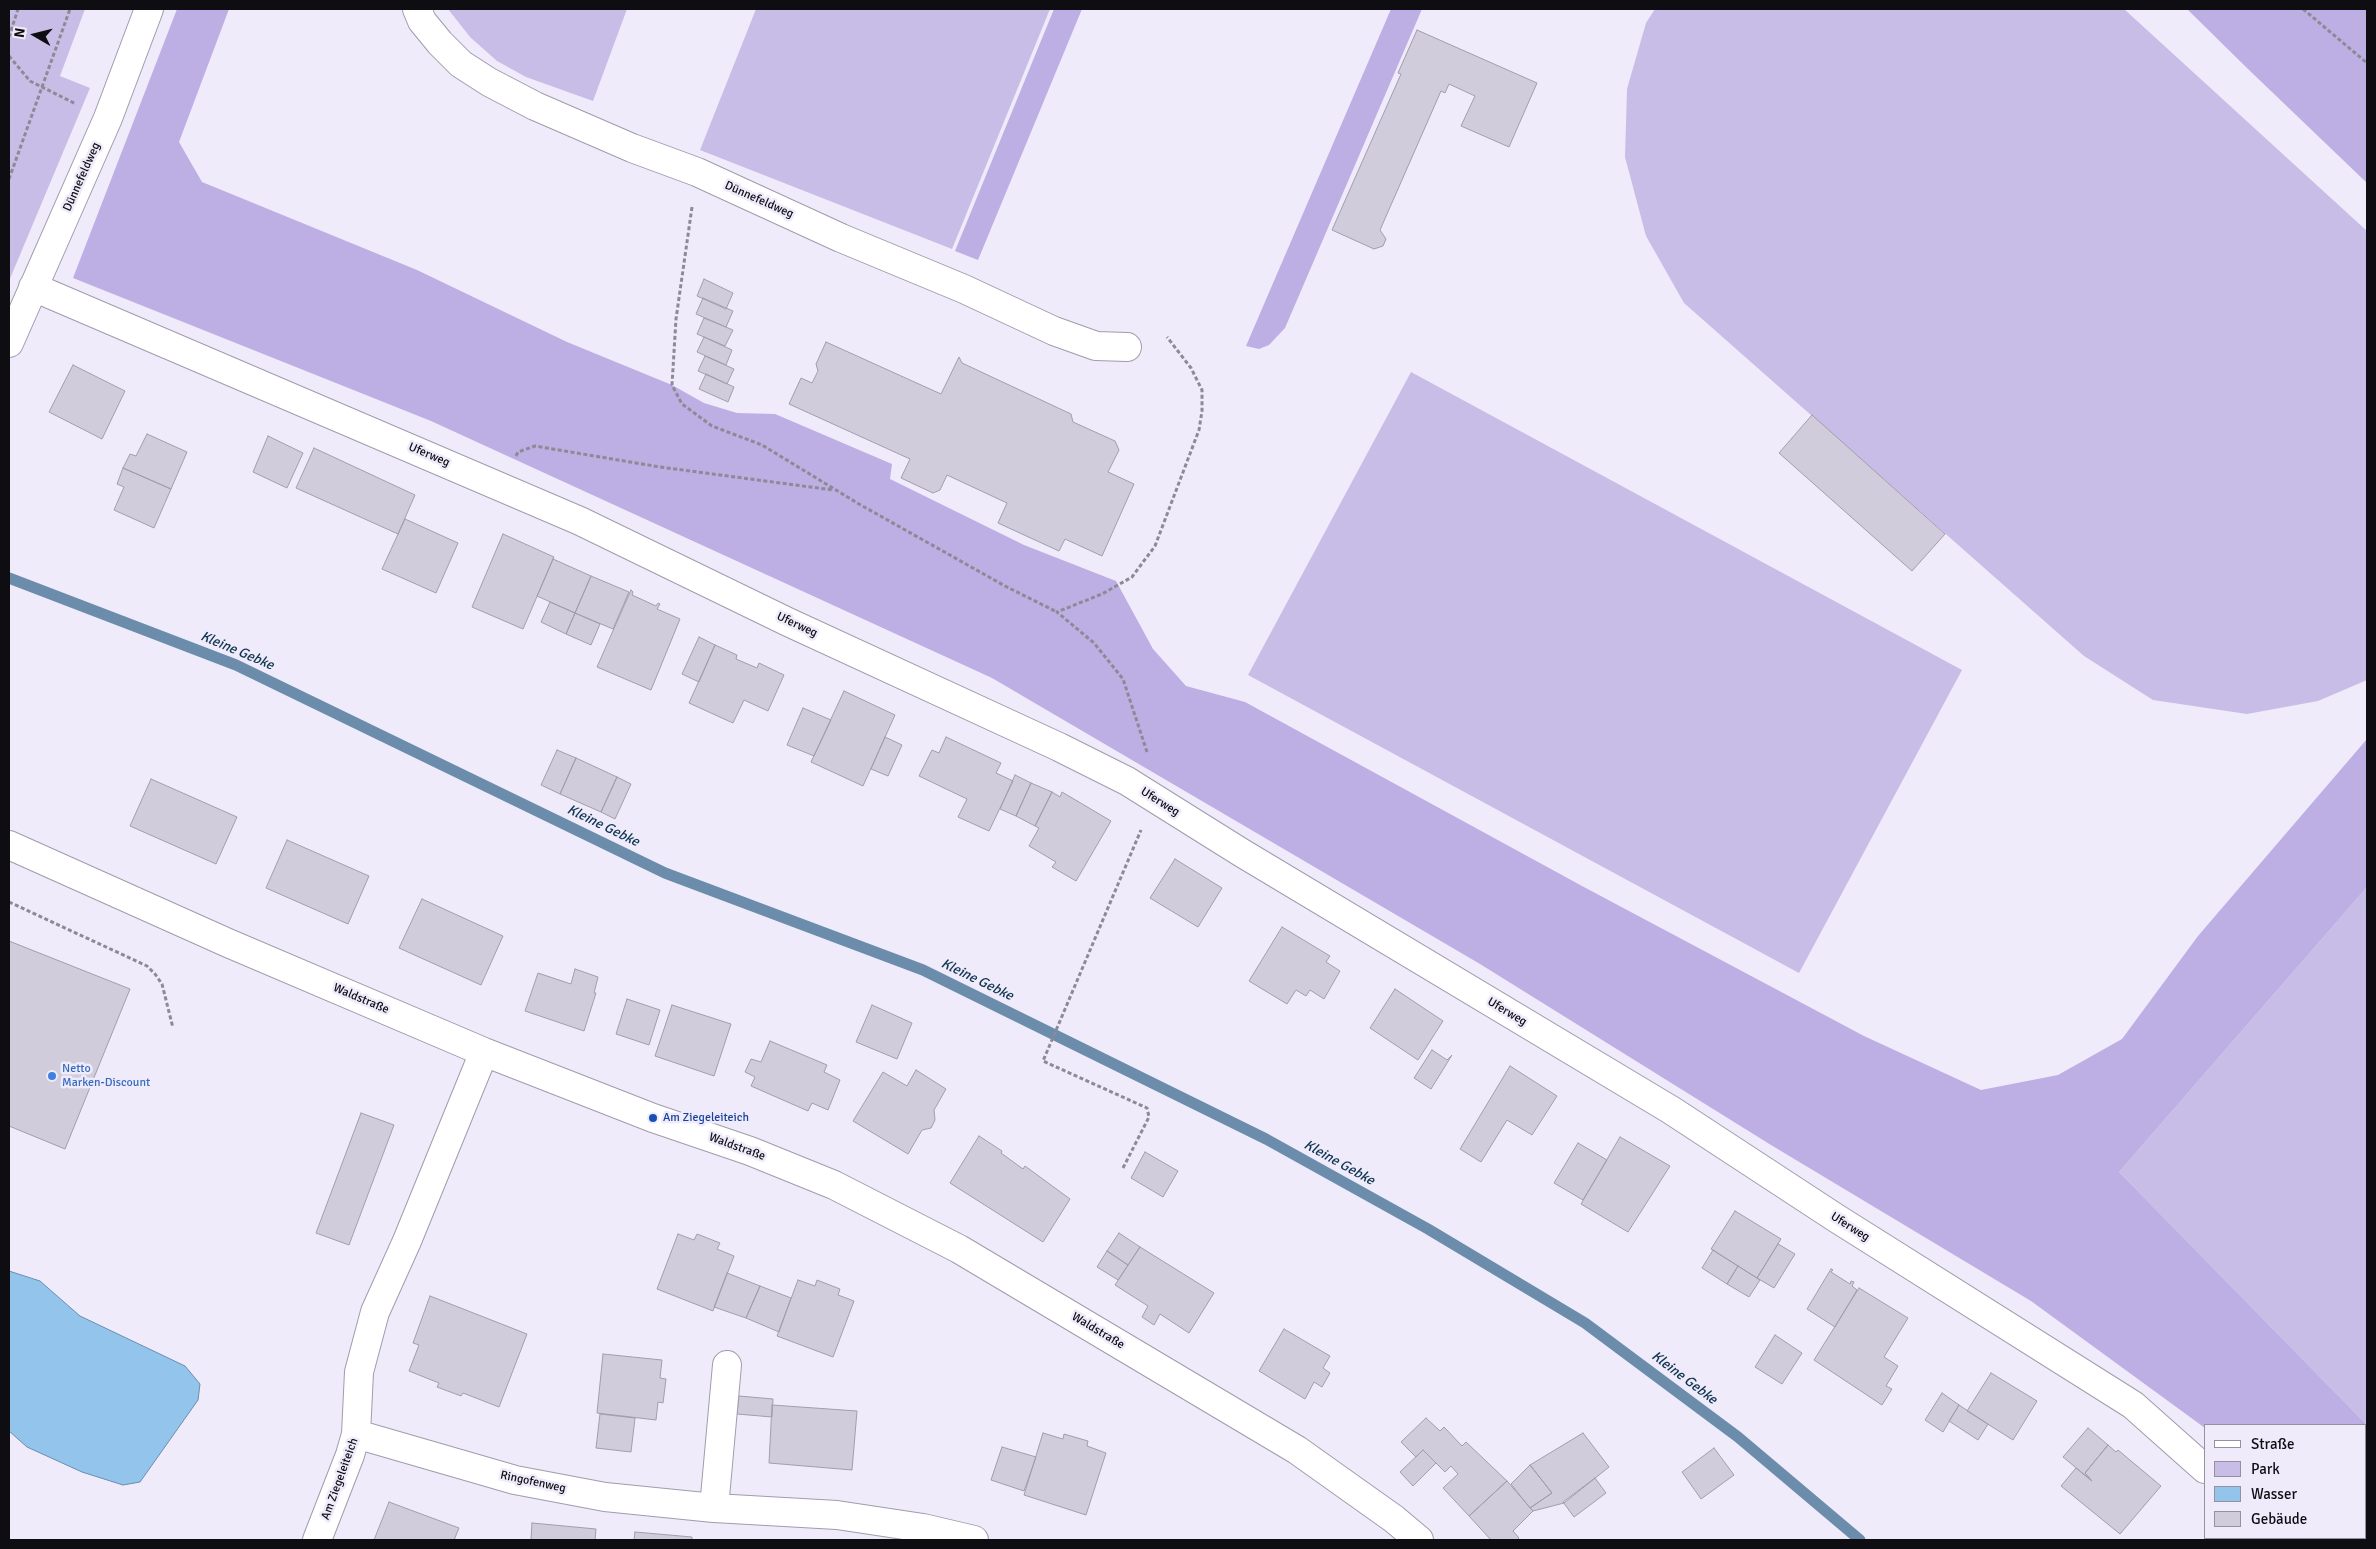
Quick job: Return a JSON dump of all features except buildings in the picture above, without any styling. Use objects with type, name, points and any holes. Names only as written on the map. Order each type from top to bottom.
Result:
[{"type":"street","name":"Dünnefeldweg","points":[[9,343],[108,118],[149,9]]},
{"type":"street","name":"Dünnefeldweg","points":[[417,9],[422,21],[440,43],[462,64],[489,82],[535,106],[598,134],[697,172],[841,238],[964,288],[1054,331],[1096,346],[1127,347]]},
{"type":"street","name":"Uferweg","points":[[33,286],[500,486],[1059,747],[1127,781],[1671,1110],[1836,1218],[2133,1405],[2204,1468]]},
{"type":"street","name":"Waldstraße","points":[[9,846],[237,947],[484,1052],[653,1118],[750,1151],[834,1185],[959,1249],[1297,1450],[1394,1519],[1419,1540]]},
{"type":"street","name":"Am Ziegeleiteich","points":[[318,1540],[356,1434],[360,1372],[375,1312],[407,1241],[484,1052]]},
{"type":"street","points":[[714,1508],[727,1364]]},
{"type":"street","name":"Ringofenweg","points":[[356,1434],[515,1480],[605,1497],[714,1508],[837,1514],[923,1528],[965,1539]]},
{"type":"path","points":[[9,37],[18,9]]},
{"type":"path","points":[[9,179],[70,9]]},
{"type":"path","points":[[2303,9],[2367,63]]},
{"type":"path","points":[[9,56],[30,82],[108,118]]},
{"type":"path","points":[[697,172],[676,319],[672,385],[682,404],[712,426],[762,445],[835,490],[1005,586],[1057,612],[1094,643],[1123,678],[1146,752],[1154,799],[1043,1057],[1043,1061],[1148,1108],[1149,1116],[1123,1168]]},
{"type":"path","points":[[1057,612],[1102,594],[1132,577],[1155,546],[1200,430],[1202,412],[1202,390],[1191,368],[1167,337]]},
{"type":"path","points":[[500,486],[518,452],[535,446],[660,467],[835,490]]},
{"type":"path","points":[[9,902],[147,966],[162,984],[173,1028]]},
{"type":"green space","points":[[9,9],[85,9],[60,76],[90,88],[9,281]]},
{"type":"green space","points":[[448,9],[627,9],[593,101],[526,77],[497,61],[470,37]]},
{"type":"green space","points":[[756,9],[1050,9],[952,249],[700,150]]},
{"type":"green space","points":[[1655,9],[2124,9],[2367,231],[2367,680],[2318,701],[2247,714],[2153,700],[2084,656],[1684,303],[1646,236],[1625,157],[1627,89],[1646,23]]},
{"type":"green space","points":[[1411,372],[1962,670],[1799,973],[1248,675]]},
{"type":"green space","points":[[2367,887],[2367,1425],[2119,1172]]},
{"type":"shaded area","points":[[177,9],[229,9],[179,142],[202,182],[417,270],[567,342],[672,385],[704,403],[737,413],[775,414],[892,464],[890,479],[1024,545],[1116,581],[1153,649],[1186,686],[1245,702],[1582,886],[1864,1036],[1981,1090],[2058,1075],[2122,1039],[2198,936],[2367,739],[2367,887],[2119,1172],[2367,1425],[2367,1540],[2326,1539],[2366,1539],[2366,1424],[2204,1424],[2204,1427],[2031,1301],[1771,1145],[1480,964],[992,678],[431,421],[73,278]]},
{"type":"shaded area","points":[[1054,9],[1082,9],[978,260],[955,251]]},
{"type":"shaded area","points":[[1391,9],[1422,9],[1285,328],[1269,345],[1259,349],[1246,346]]},
{"type":"shaded area","points":[[2187,9],[2367,9],[2367,183],[2248,69]]},
{"type":"water","points":[[9,1271],[40,1281],[80,1316],[185,1366],[200,1384],[198,1400],[140,1482],[123,1485],[82,1472],[27,1447],[9,1431]]},
{"type":"waterway","name":"Kleine Gebke","points":[[9,578],[236,665],[665,873],[923,970],[1266,1139],[1428,1229],[1585,1323],[1738,1437],[1860,1540]]},
{"type":"place","name":"Netto Marken-Discount","points":[[52,1076]]},
{"type":"place","name":"Am Ziegeleiteich","points":[[653,1118]]}]
